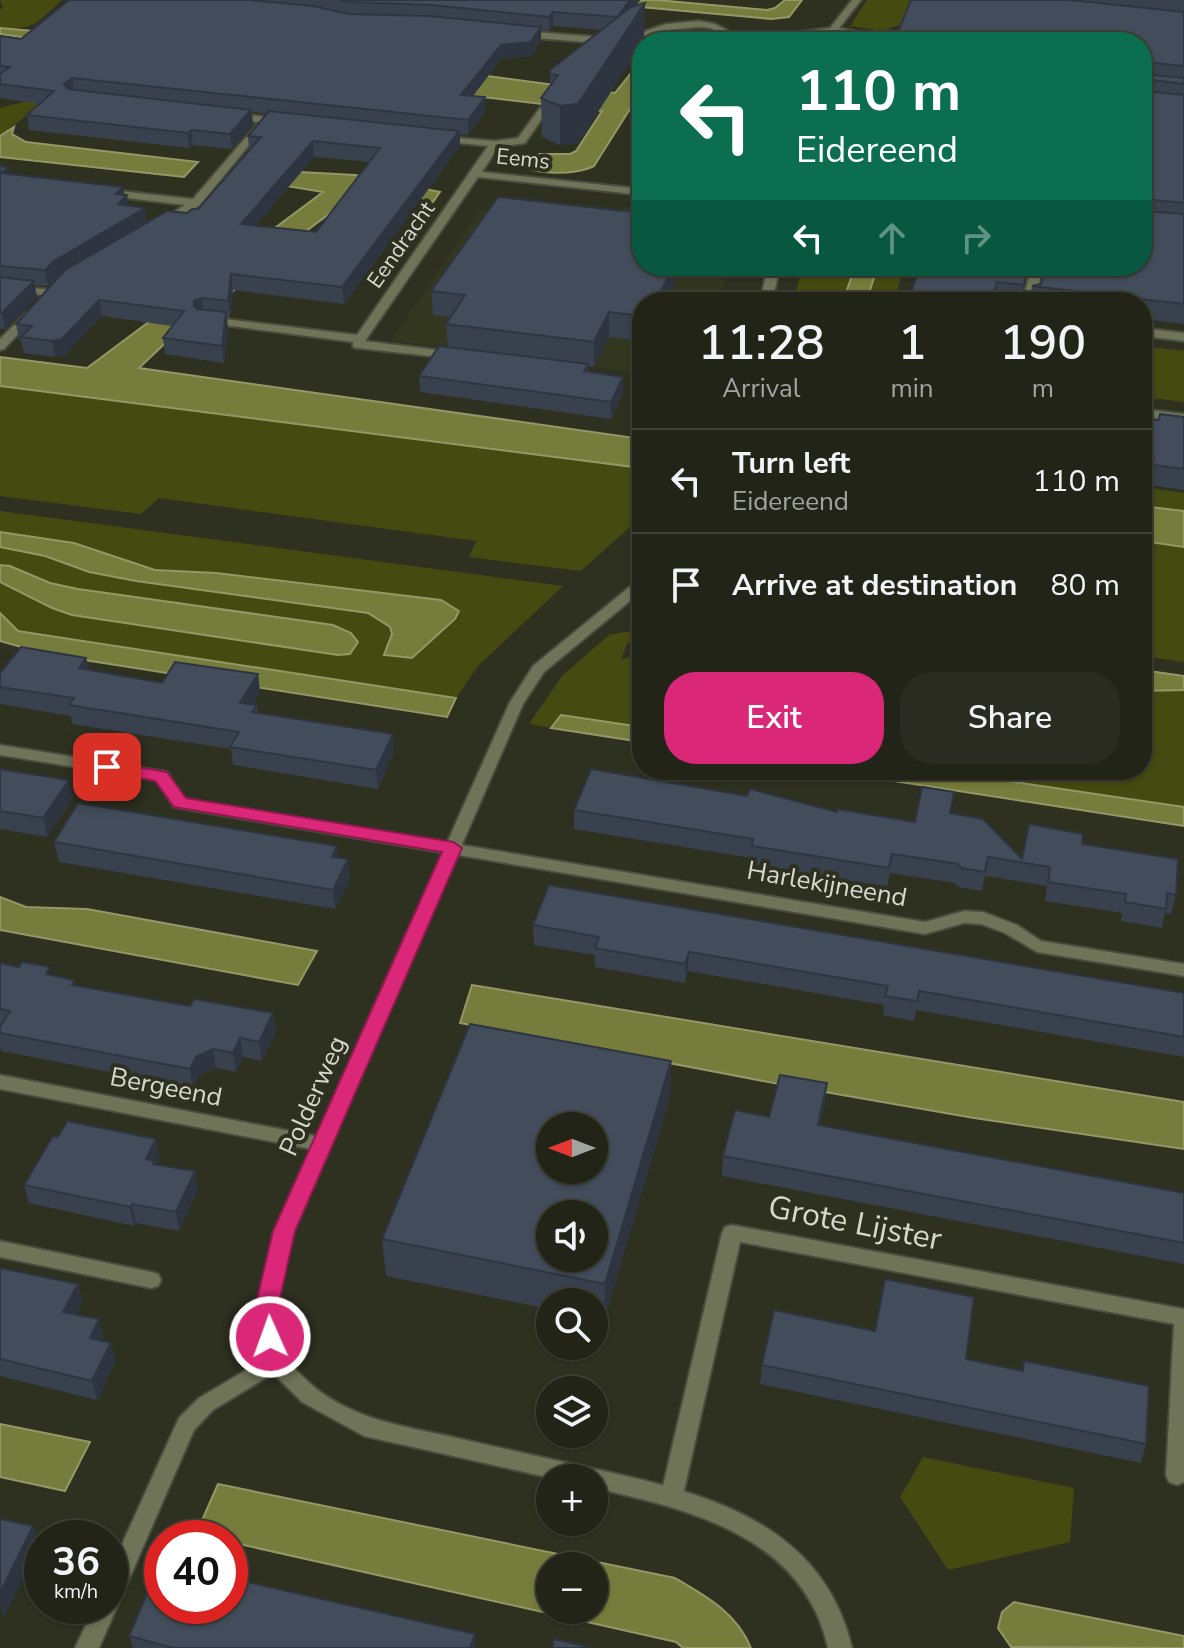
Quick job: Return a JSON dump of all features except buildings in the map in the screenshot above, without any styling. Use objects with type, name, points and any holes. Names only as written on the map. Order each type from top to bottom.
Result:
[{"type":"street","points":[[833,30],[857,0]]},
{"type":"street","points":[[652,32],[666,27],[699,24],[720,32]]},
{"type":"street","points":[[825,32],[843,32]]},
{"type":"street","points":[[513,33],[591,41],[624,42],[632,39]]},
{"type":"street","points":[[582,54],[591,41]]},
{"type":"street","points":[[495,144],[521,141],[543,110]]},
{"type":"street","points":[[222,115],[292,123]]},
{"type":"street","points":[[156,227],[196,203],[266,120]]},
{"type":"street","name":"Eems","points":[[420,137],[495,144],[475,174],[632,191]]},
{"type":"street","name":"Eendracht","points":[[361,339],[475,174]]},
{"type":"street","points":[[88,191],[196,203]]},
{"type":"street","points":[[0,346],[62,282]]},
{"type":"street","points":[[0,287],[51,293]]},
{"type":"street","points":[[204,320],[361,339]]},
{"type":"street","points":[[1152,333],[1184,337]]},
{"type":"street","points":[[361,339],[357,344],[468,358]]},
{"type":"street","points":[[1152,414],[1184,418]]},
{"type":"street","name":"Polderweg","points":[[275,1362],[266,1312],[284,1231],[516,704],[538,669],[632,592]]},
{"type":"street","name":"Harlekijneend","points":[[0,750],[161,776],[180,803],[925,928],[964,917],[983,918],[1011,929],[1037,946],[1184,970]]},
{"type":"street","name":"Bergeend","points":[[0,1082],[321,1144]]},
{"type":"street","name":"Grote Lijster","points":[[672,1495],[732,1233],[1184,1317]]},
{"type":"street","points":[[0,1249],[151,1280]]},
{"type":"street","points":[[1177,1475],[1184,1324]]},
{"type":"street","points":[[128,1556],[186,1424],[206,1404],[275,1362],[309,1396],[364,1427],[536,1465]]},
{"type":"street","points":[[608,1481],[672,1495],[740,1520],[793,1558],[829,1609],[840,1648]]},
{"type":"street","points":[[87,1648],[98,1624]]},
{"type":"shaded area","points":[[0,0],[62,0],[35,23],[11,29],[0,28],[0,10],[3,7]]},
{"type":"shaded area","points":[[563,0],[657,0],[767,10],[785,0],[802,0],[789,17],[771,19]]},
{"type":"shaded area","points":[[867,0],[916,0],[906,23],[887,29],[894,30],[850,26]]},
{"type":"shaded area","points":[[0,28],[383,62],[615,93],[632,72],[632,106],[594,166],[575,172],[539,171],[518,164],[511,158],[520,154],[570,154],[576,151],[602,111],[220,66],[0,34]]},
{"type":"shaded area","points":[[31,100],[43,103],[0,136],[0,108]]},
{"type":"shaded area","points":[[14,127],[12,134],[26,142],[198,162],[184,177],[0,157],[0,136]]},
{"type":"shaded area","points":[[263,170],[355,175],[440,192],[433,202],[408,199],[337,208],[269,259],[206,315],[179,330],[139,368],[632,438],[632,467],[0,386],[0,357],[87,368],[323,192],[251,180]]},
{"type":"shaded area","points":[[624,207],[632,208],[632,276],[726,276],[722,292],[632,292],[632,372],[391,341],[480,210],[614,225]]},
{"type":"shaded area","points":[[800,276],[852,276],[846,292],[796,292]]},
{"type":"shaded area","points":[[852,276],[875,276],[869,292],[846,292]]},
{"type":"shaded area","points":[[875,276],[902,276],[896,292],[869,292]]},
{"type":"shaded area","points":[[1152,347],[1184,351],[1184,402],[1152,398]]},
{"type":"shaded area","points":[[0,386],[632,467],[632,525],[581,571],[469,557],[476,541],[159,498],[141,514],[0,496]]},
{"type":"shaded area","points":[[1152,488],[1184,493],[1184,511],[1152,507]]},
{"type":"shaded area","points":[[1152,507],[1184,511],[1184,547],[1152,542]]},
{"type":"shaded area","points":[[0,511],[563,586],[478,666],[456,698],[18,630],[0,613]]},
{"type":"shaded area","points":[[0,532],[74,543],[155,570],[216,573],[441,600],[459,611],[455,619],[412,658],[384,655],[392,634],[390,627],[368,613],[89,572],[45,556],[0,547]]},
{"type":"shaded area","points":[[1152,542],[1184,547],[1184,662],[1152,657]]},
{"type":"shaded area","points":[[0,565],[10,566],[50,583],[78,589],[333,625],[351,633],[358,642],[350,654],[338,655],[72,615],[0,582]]},
{"type":"shaded area","points":[[0,613],[18,631],[456,698],[447,717],[46,654],[0,641]]},
{"type":"shaded area","points":[[632,631],[632,639],[621,660],[632,656],[632,726],[562,715],[551,728],[529,724],[562,676],[609,635]]},
{"type":"shaded area","points":[[1152,671],[1184,676],[1184,690],[1152,691]]},
{"type":"shaded area","points":[[1184,690],[1184,807],[1001,780],[1152,780],[1152,691]]},
{"type":"shaded area","points":[[561,715],[632,726],[632,740],[551,728]]},
{"type":"shaded area","points":[[887,780],[1001,780],[1184,807],[1184,826]]},
{"type":"shaded area","points":[[0,897],[26,907],[87,909],[317,951],[298,985],[0,930]]},
{"type":"shaded area","points":[[472,985],[1184,1102],[1184,1149],[974,1118],[460,1023]]},
{"type":"shaded area","points":[[0,1424],[90,1442],[65,1491],[0,1477]]},
{"type":"shaded area","points":[[923,1457],[1074,1488],[1070,1542],[948,1570],[900,1497]]},
{"type":"shaded area","points":[[218,1484],[549,1552],[536,1552],[536,1611],[248,1546],[248,1520],[202,1520]]},
{"type":"shaded area","points":[[608,1564],[675,1578],[729,1615],[751,1648],[683,1648],[676,1642],[596,1624],[608,1624]]},
{"type":"shaded area","points":[[1014,1602],[1184,1636],[1184,1648],[1011,1647],[998,1628],[1002,1612]]},
{"type":"route","points":[[107,767],[161,776],[180,803],[453,848],[284,1231],[266,1312],[270,1337]]}]
